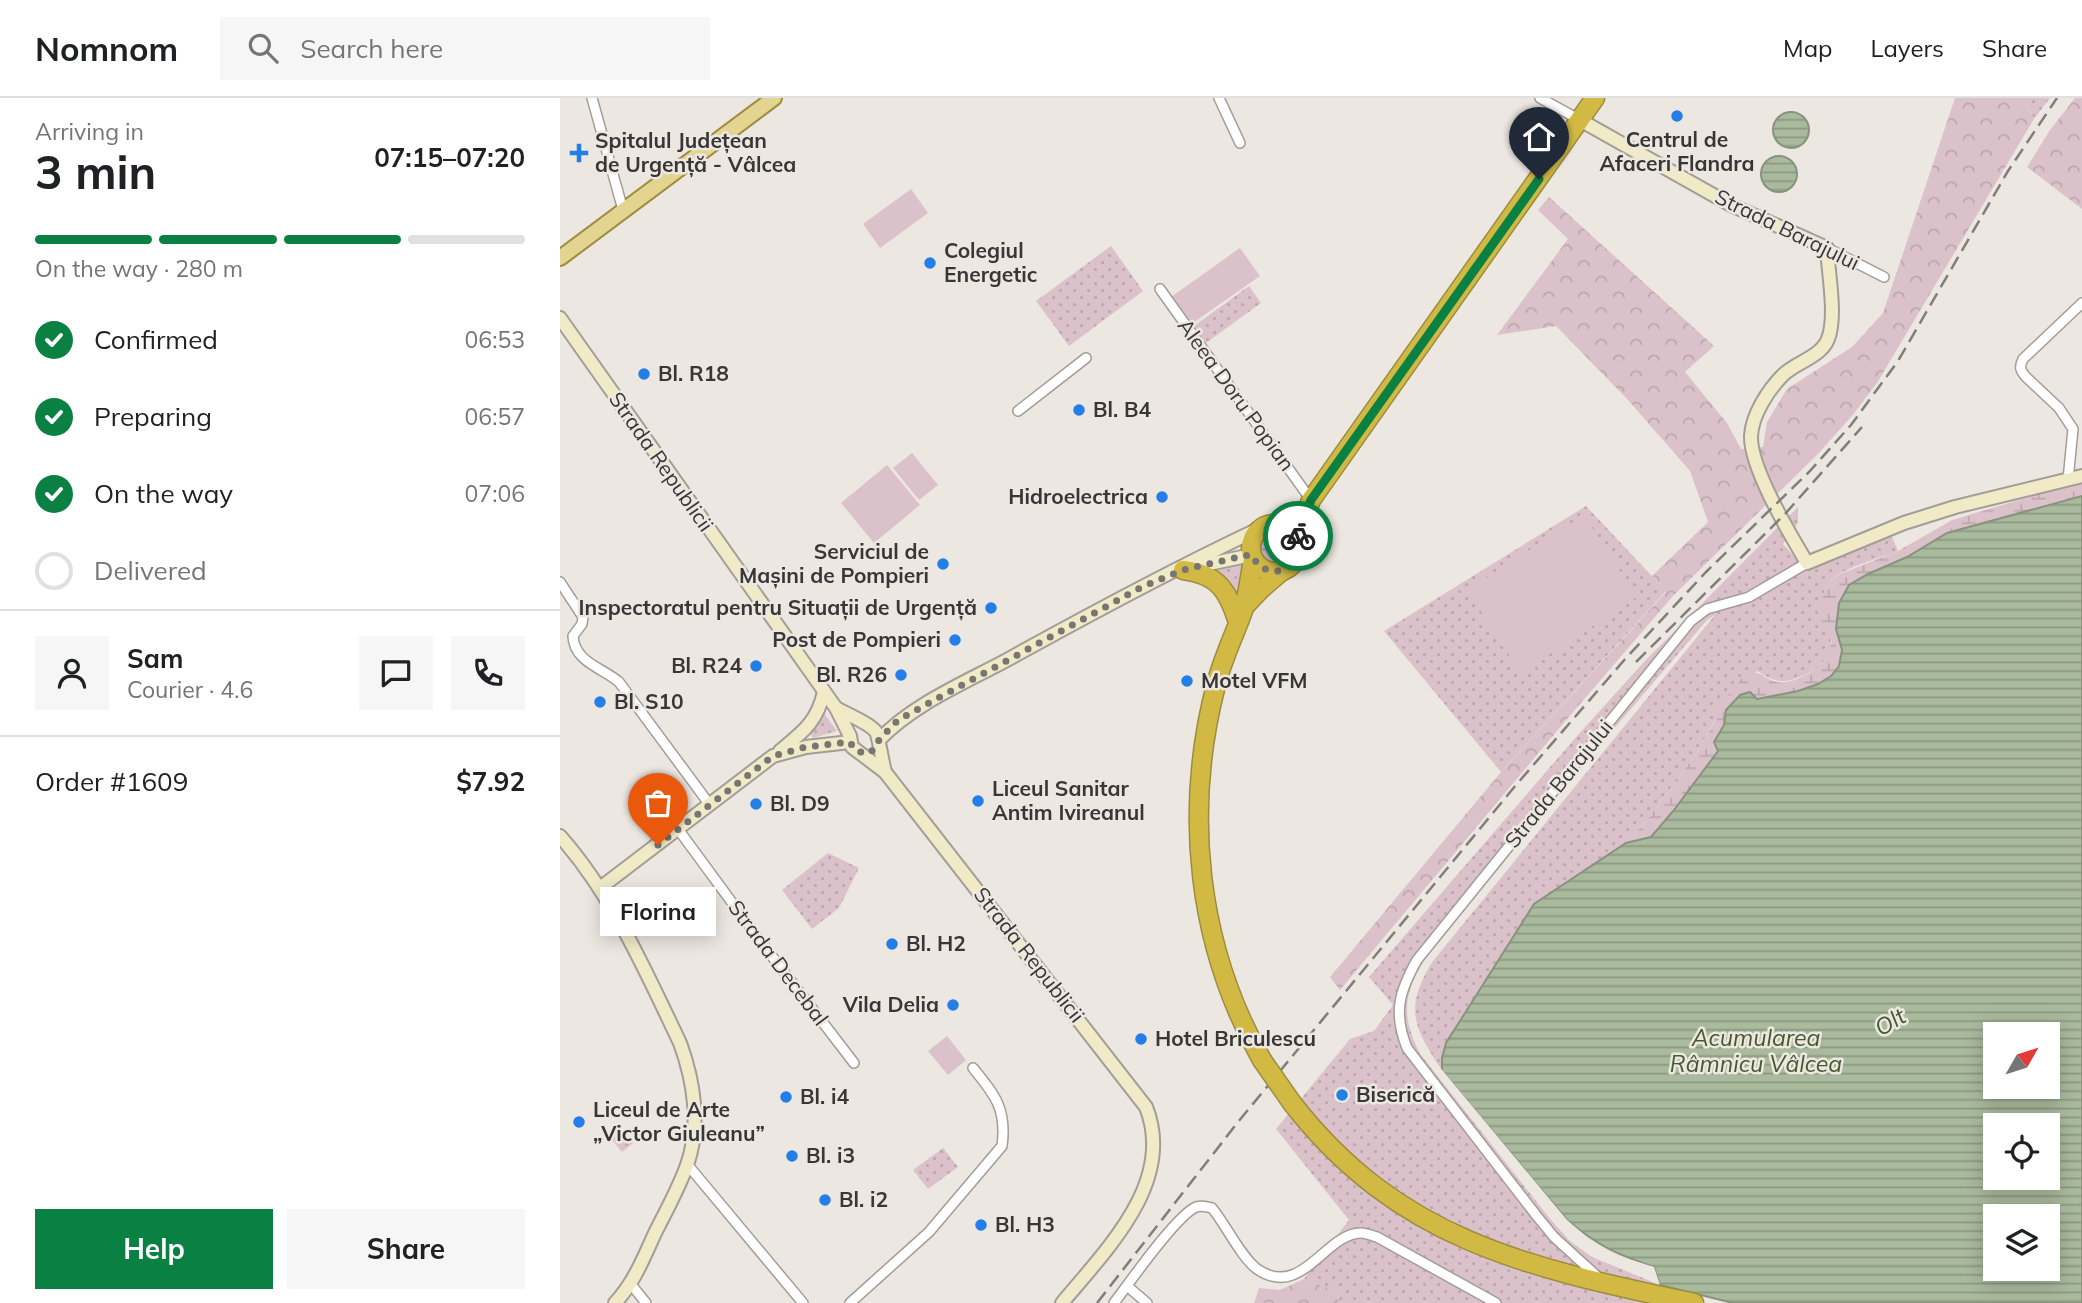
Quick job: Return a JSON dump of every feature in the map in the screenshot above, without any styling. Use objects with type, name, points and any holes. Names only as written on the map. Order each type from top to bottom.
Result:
[{"type":"highway","points":[[1241,615],[1261,589],[1296,560],[1297,540],[1311,500],[1595,98]]},
{"type":"highway","points":[[1311,500],[1268,526],[1253,539],[1253,557],[1241,615],[1216,682],[1204,742],[1199,791],[1199,856],[1217,955],[1239,1017],[1262,1060],[1317,1134],[1388,1197],[1428,1222],[1504,1255],[1605,1284],[1694,1303]]},
{"type":"highway","points":[[1268,526],[1287,528],[1297,540]]},
{"type":"highway","points":[[1253,557],[1257,564],[1269,571],[1282,571]]},
{"type":"highway","points":[[1183,570],[1204,574],[1218,583],[1241,615]]},
{"type":"main road","points":[[560,258],[774,98]]},
{"type":"street","points":[[592,98],[623,210]]},
{"type":"street","points":[[1219,98],[1240,143]]},
{"type":"street","points":[[1540,98],[1580,120]]},
{"type":"street","name":"Strada Barajului","points":[[1580,120],[1731,205],[1884,277]]},
{"type":"street","points":[[1807,563],[1768,492],[1753,451],[1751,434],[1758,411],[1775,384],[1793,366],[1819,350],[1828,340],[1830,313],[1827,248]]},
{"type":"street","name":"Aleea Doru Popian","points":[[1160,289],[1311,500]]},
{"type":"street","points":[[2068,480],[2073,429],[2059,408],[2021,372],[2020,365],[2023,359],[2082,303]]},
{"type":"street","name":"Strada Republicii","points":[[560,318],[835,708],[855,750],[885,772],[1132,1087],[1150,1117],[1155,1145],[1146,1184],[1118,1235],[1062,1303]]},
{"type":"street","points":[[1018,411],[1086,358]]},
{"type":"street","name":"Strada Barajului","points":[[1605,1284],[1542,1223],[1408,1048],[1401,1032],[1401,990],[1417,960],[1691,621],[1707,609],[1749,597],[1807,563],[1904,523],[1955,507],[2082,477]]},
{"type":"street","points":[[773,756],[850,739],[855,729],[898,720],[1076,622],[1268,526]]},
{"type":"street","points":[[1164,576],[1226,559],[1253,557]]},
{"type":"street","points":[[560,582],[583,617],[582,624],[573,636],[575,648],[586,661],[619,682],[710,805]]},
{"type":"street","points":[[600,888],[809,726],[820,708],[824,692]]},
{"type":"street","name":"Strada Republicii","points":[[835,708],[877,733],[885,772]]},
{"type":"street","points":[[863,754],[872,752],[898,720]]},
{"type":"street","name":"Strada Decebal","points":[[678,829],[854,1063]]},
{"type":"street","points":[[560,836],[600,888],[640,962],[686,1061],[694,1097],[687,1164],[630,1283],[615,1303]]},
{"type":"street","points":[[850,1303],[929,1232],[1002,1146],[1002,1109],[973,1068]]},
{"type":"street","points":[[687,1164],[803,1303]]},
{"type":"street","points":[[1114,1303],[1178,1220],[1195,1207],[1202,1206],[1212,1208],[1256,1268],[1275,1277],[1300,1272],[1352,1235],[1364,1233],[1377,1237],[1496,1303]]},
{"type":"street","points":[[630,1283],[646,1303]]},
{"type":"street","points":[[1127,1286],[1137,1299],[1147,1303]]},
{"type":"green space","points":[[1955,98],[2023,98],[2034,119],[1877,383],[1818,454],[1673,596],[1340,990],[1330,977],[1501,772],[1666,592],[1652,576],[1708,522],[1690,471],[1628,400],[1556,326],[1497,335],[1568,239],[1538,210],[1549,197],[1714,346],[1685,372],[1727,423],[1741,449],[1763,447],[1767,422],[1787,389],[1852,347],[1883,313]]},
{"type":"green space","points":[[2023,98],[2050,98],[2034,119]]},
{"type":"green space","points":[[2075,98],[2082,98],[2082,209],[2027,167],[2050,130]]},
{"type":"green space","points":[[911,189],[928,213],[880,248],[863,224]]},
{"type":"green space","points":[[1111,246],[1143,291],[1069,346],[1036,301]]},
{"type":"green space","points":[[1240,248],[1260,276],[1190,325],[1171,297]]},
{"type":"green space","points":[[1249,286],[1261,303],[1206,343],[1194,326]]},
{"type":"green space","points":[[912,453],[938,485],[919,500],[893,468]]},
{"type":"green space","points":[[887,465],[920,505],[874,543],[841,503]]},
{"type":"green space","points":[[2082,481],[2082,496],[1947,533],[1907,557],[1868,574],[1836,629],[1841,658],[1839,667],[1832,676],[1802,691],[1758,699],[1726,710],[1724,725],[1714,742],[1718,750],[1674,810],[1650,837],[1626,843],[1651,815],[1698,751],[1715,721],[1716,711],[1746,673],[1760,674],[1777,682],[1789,682],[1808,674],[1823,662],[1832,641],[1819,615],[1828,582],[1840,574],[1898,551],[1952,520]]},
{"type":"green space","points":[[1586,506],[1666,591],[1501,772],[1384,631]]},
{"type":"green space","points":[[1798,507],[1798,523],[1783,544],[1805,568],[1890,532],[1898,551],[1852,568],[1829,582],[1824,592],[1824,603],[1831,642],[1828,654],[1819,666],[1789,681],[1774,680],[1757,671],[1715,720],[1698,751],[1651,815],[1626,843],[1534,904],[1442,1058],[1442,1071],[1419,1030],[1416,1018],[1418,992],[1433,961],[1715,615],[1707,620],[1559,793],[1430,952],[1410,990],[1407,1014],[1409,1027],[1421,1055],[1570,1241],[1592,1257],[1660,1285],[1655,1303],[1339,1303],[1338,1292],[1304,1279],[1349,1220],[1276,1129],[1350,1039],[1374,1031],[1393,1005],[1369,977],[1642,664]]},
{"type":"green space","points":[[1584,515],[1637,597],[1521,673],[1467,590]]},
{"type":"green space","points":[[1275,533],[1286,537],[1290,548],[1286,559],[1275,563],[1264,559],[1260,548],[1264,537]]},
{"type":"green space","points":[[1239,562],[1247,564],[1236,597],[1207,570]]},
{"type":"green space","points":[[824,713],[837,731],[813,738],[810,733],[817,727]]},
{"type":"green space","points":[[828,853],[859,868],[839,908],[812,929],[782,890]]},
{"type":"green space","points":[[947,1036],[966,1060],[948,1075],[928,1051]]},
{"type":"green space","points":[[617,1123],[633,1143],[622,1152],[606,1133]]},
{"type":"green space","points":[[943,1148],[958,1167],[928,1189],[913,1170]]},
{"type":"green space","points":[[1304,1279],[1338,1292],[1339,1303],[1254,1303],[1259,1288],[1280,1290]]},
{"type":"water","points":[[1791,112],[1804,117],[1809,130],[1804,143],[1791,148],[1778,143],[1773,130],[1778,117]]},
{"type":"water","points":[[1779,156],[1792,161],[1797,174],[1792,187],[1779,192],[1766,187],[1761,174],[1766,161]]},
{"type":"water","name":"Acumularea Râmnicu Vâlcea","points":[[2082,496],[2082,1303],[1733,1303],[1660,1285],[1654,1267],[1608,1248],[1567,1220],[1442,1071],[1446,1043],[1534,904],[1626,843],[1651,837],[1718,751],[1714,742],[1724,725],[1726,710],[1740,695],[1750,692],[1757,699],[1798,691],[1831,676],[1839,666],[1842,650],[1836,629],[1839,603],[1849,585],[1907,557],[1947,533]]},
{"type":"pier","points":[[1438,1065],[1567,1220],[1588,1238],[1616,1255],[1654,1267],[1660,1285],[1656,1283],[1651,1270],[1615,1258],[1564,1222],[1440,1073]]},
{"type":"railway","points":[[1097,1303],[1238,1122],[1516,785],[1626,658],[1706,572],[1809,472],[1851,425],[1898,361],[2008,171],[2057,98]]},
{"type":"railway","points":[[1636,662],[1785,514],[1862,427]]},
{"type":"way so far","points":[[658,845],[773,756],[789,750],[850,742],[858,753],[872,752],[879,740],[898,720],[1142,587],[1183,570],[1243,556],[1252,555],[1262,569],[1282,571],[1296,560],[1298,536]]},
{"type":"place","name":"Centrul de Afaceri Flandra","points":[[1677,116]]},
{"type":"place","name":"Spitalul Județean de Urgență - Vâlcea","points":[[579,153]]},
{"type":"place","name":"Colegiul Energetic","points":[[930,263]]},
{"type":"place","name":"Bl. R18","points":[[644,374]]},
{"type":"place","name":"Bl. B4","points":[[1079,410]]},
{"type":"place","name":"Hidroelectrica","points":[[1162,497]]},
{"type":"place","name":"Serviciul de Mașini de Pompieri","points":[[943,564]]},
{"type":"place","name":"Inspectoratul pentru Situații de Urgență","points":[[991,608]]},
{"type":"place","name":"Post de Pompieri","points":[[955,640]]},
{"type":"place","name":"Bl. R24","points":[[756,666]]},
{"type":"place","name":"Bl. R26","points":[[901,675]]},
{"type":"place","name":"Motel VFM","points":[[1187,681]]},
{"type":"place","name":"Bl. S10","points":[[600,702]]},
{"type":"place","name":"Liceul Sanitar Antim Ivireanul","points":[[978,801]]},
{"type":"place","name":"Bl. D9","points":[[756,804]]},
{"type":"place","name":"Florina","points":[[658,845]]},
{"type":"place","name":"Bl. H2","points":[[892,944]]},
{"type":"place","name":"Vila Delia","points":[[953,1005]]},
{"type":"place","name":"Hotel Briculescu","points":[[1141,1039]]},
{"type":"place","name":"Biserică","points":[[1342,1095]]},
{"type":"place","name":"Bl. i4","points":[[786,1097]]},
{"type":"place","name":"Liceul de Arte „Victor Giuleanu”","points":[[579,1122]]},
{"type":"place","name":"Bl. i3","points":[[792,1156]]},
{"type":"place","name":"Bl. i2","points":[[825,1200]]},
{"type":"place","name":"Bl. H3","points":[[981,1225]]},
{"type":"route","points":[[1298,536],[1311,500],[1539,179]]},
{"type":"water label","name":"Olt","points":[[1890,1022]]}]
